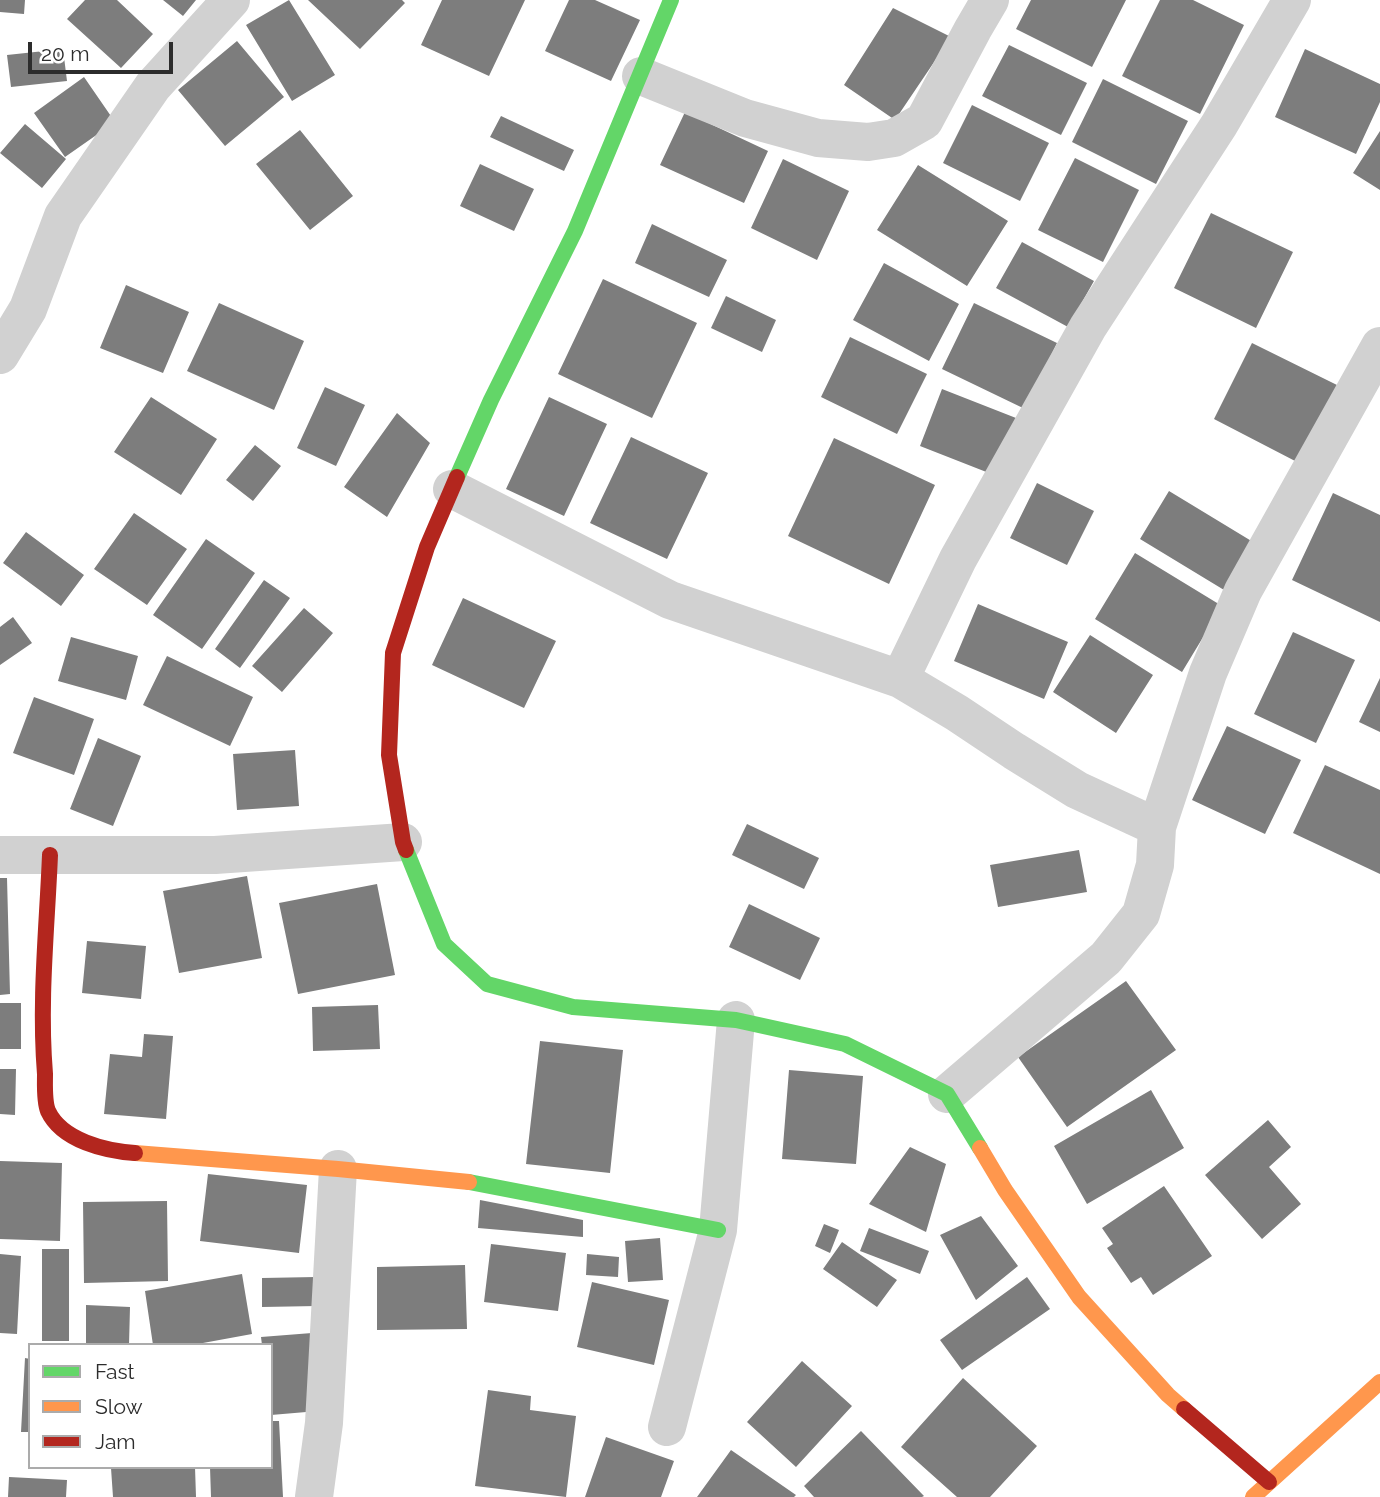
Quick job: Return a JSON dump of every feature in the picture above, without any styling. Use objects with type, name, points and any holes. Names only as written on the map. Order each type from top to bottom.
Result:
[{"type":"street","points":[[0,355],[28,309],[63,216],[153,86],[231,0]]},
{"type":"street","points":[[671,0],[575,231],[491,400],[427,547],[393,653],[389,755],[403,842],[444,944],[487,984],[573,1007],[736,1020],[845,1044],[947,1094],[1005,1190],[1079,1297],[1168,1395],[1269,1482]]},
{"type":"street","points":[[641,76],[745,118],[818,138],[868,142],[894,138],[924,121],[990,0]]},
{"type":"street","points":[[900,679],[958,559],[1088,327],[1219,125],[1292,0]]},
{"type":"street","points":[[947,1094],[1106,958],[1141,914],[1155,865],[1157,827],[1208,673],[1243,591],[1380,346]]},
{"type":"street","points":[[452,489],[670,600],[900,679],[1077,790],[1157,827]]},
{"type":"street","points":[[0,855],[215,855],[403,842]]},
{"type":"street","points":[[50,855],[42,1038],[47,1109],[60,1127],[86,1143],[103,1150],[478,1183],[718,1230]]},
{"type":"street","points":[[667,1427],[718,1230],[736,1020]]},
{"type":"street","points":[[314,1497],[324,1423],[338,1169]]},
{"type":"street","points":[[1253,1497],[1380,1382]]},
{"type":"building","points":[[0,0],[25,0],[24,14],[0,12]]},
{"type":"building","points":[[85,0],[117,0],[153,34],[121,68],[67,19]]},
{"type":"building","points":[[163,0],[196,0],[183,16]]},
{"type":"building","points":[[289,0],[335,75],[292,101],[246,25]]},
{"type":"building","points":[[308,0],[402,0],[405,3],[360,49]]},
{"type":"building","points":[[442,0],[525,0],[489,76],[421,45]]},
{"type":"building","points":[[569,0],[595,0],[640,20],[611,81],[545,51]]},
{"type":"building","points":[[1031,0],[1126,0],[1092,67],[1016,29]]},
{"type":"building","points":[[1160,0],[1193,0],[1244,25],[1200,114],[1122,76]]},
{"type":"building","points":[[893,8],[951,37],[895,120],[844,85]]},
{"type":"building","points":[[237,41],[284,97],[225,146],[178,90]]},
{"type":"building","points":[[1009,45],[1087,83],[1061,135],[982,96]]},
{"type":"building","points":[[63,49],[67,81],[11,87],[7,55]]},
{"type":"building","points":[[1305,49],[1380,84],[1380,102],[1356,154],[1275,117]]},
{"type":"building","points":[[84,77],[115,122],[65,157],[34,113]]},
{"type":"building","points":[[1103,79],[1188,121],[1156,184],[1072,142]]},
{"type":"building","points":[[972,105],[1049,143],[1020,201],[943,163]]},
{"type":"building","points":[[685,112],[768,151],[744,203],[660,165]]},
{"type":"building","points":[[501,116],[574,150],[564,171],[490,137]]},
{"type":"building","points":[[25,124],[66,159],[42,188],[0,153]]},
{"type":"building","points":[[300,130],[353,196],[310,230],[256,164]]},
{"type":"building","points":[[1380,131],[1380,190],[1353,173]]},
{"type":"building","points":[[1075,158],[1139,190],[1103,262],[1038,230]]},
{"type":"building","points":[[783,159],[849,191],[817,260],[751,228]]},
{"type":"building","points":[[480,164],[534,189],[514,231],[460,206]]},
{"type":"building","points":[[918,165],[1008,221],[967,286],[877,230]]},
{"type":"building","points":[[1211,213],[1293,252],[1256,328],[1174,288]]},
{"type":"building","points":[[652,224],[727,260],[709,297],[635,263]]},
{"type":"building","points":[[1022,242],[1094,281],[1068,327],[996,288]]},
{"type":"building","points":[[884,263],[959,304],[929,361],[853,320]]},
{"type":"building","points":[[603,279],[697,323],[652,418],[558,374]]},
{"type":"building","points":[[126,285],[189,312],[163,373],[100,348]]},
{"type":"building","points":[[726,296],[776,320],[762,352],[711,328]]},
{"type":"building","points":[[219,303],[304,341],[274,410],[187,371]]},
{"type":"building","points":[[974,303],[1057,343],[1025,409],[942,369]]},
{"type":"building","points":[[850,337],[927,374],[897,434],[821,397]]},
{"type":"building","points":[[1252,343],[1337,385],[1297,462],[1214,419]]},
{"type":"building","points":[[325,387],[365,405],[336,466],[297,448]]},
{"type":"building","points":[[942,389],[1016,418],[994,475],[920,446]]},
{"type":"building","points":[[151,397],[217,439],[181,495],[114,452]]},
{"type":"building","points":[[549,397],[607,424],[564,516],[506,489]]},
{"type":"building","points":[[397,413],[430,443],[387,517],[344,487]]},
{"type":"building","points":[[631,437],[708,473],[667,559],[590,523]]},
{"type":"building","points":[[834,438],[935,485],[889,584],[788,536]]},
{"type":"building","points":[[255,445],[281,466],[253,501],[226,480]]},
{"type":"building","points":[[1037,483],[1094,511],[1067,565],[1010,538]]},
{"type":"building","points":[[1169,491],[1258,545],[1229,593],[1140,539]]},
{"type":"building","points":[[1333,493],[1380,515],[1380,622],[1292,580]]},
{"type":"building","points":[[134,513],[187,549],[147,605],[94,569]]},
{"type":"building","points":[[26,532],[84,575],[61,606],[3,563]]},
{"type":"building","points":[[206,539],[255,573],[202,649],[153,615]]},
{"type":"building","points":[[1135,553],[1222,606],[1182,672],[1095,619]]},
{"type":"building","points":[[264,580],[290,598],[240,668],[215,649]]},
{"type":"building","points":[[463,598],[556,641],[524,708],[432,665]]},
{"type":"building","points":[[978,604],[1068,642],[1044,699],[954,661]]},
{"type":"building","points":[[304,608],[333,633],[282,692],[252,666]]},
{"type":"building","points":[[13,617],[32,643],[0,665],[0,627]]},
{"type":"building","points":[[1293,632],[1355,660],[1316,743],[1254,714]]},
{"type":"building","points":[[1090,635],[1153,675],[1116,733],[1053,692]]},
{"type":"building","points":[[71,637],[138,656],[126,700],[58,681]]},
{"type":"building","points":[[167,656],[253,697],[230,746],[143,705]]},
{"type":"building","points":[[1380,678],[1380,732],[1359,722]]},
{"type":"building","points":[[34,697],[94,719],[74,775],[13,753]]},
{"type":"building","points":[[1227,726],[1301,760],[1265,834],[1192,800]]},
{"type":"building","points":[[98,738],[141,756],[113,826],[70,809]]},
{"type":"building","points":[[295,750],[299,806],[237,810],[233,754]]},
{"type":"building","points":[[1325,765],[1380,790],[1380,874],[1293,833]]},
{"type":"building","points":[[747,824],[819,858],[804,889],[732,855]]},
{"type":"building","points":[[1079,850],[1087,892],[998,907],[990,865]]},
{"type":"building","points":[[247,876],[262,958],[179,973],[163,891]]},
{"type":"building","points":[[0,878],[7,878],[10,994],[0,995]]},
{"type":"building","points":[[377,884],[395,975],[298,994],[279,903]]},
{"type":"building","points":[[749,904],[820,938],[800,980],[729,947]]},
{"type":"building","points":[[87,941],[146,946],[141,999],[82,993]]},
{"type":"building","points":[[1126,981],[1176,1050],[1067,1127],[1018,1057]]},
{"type":"building","points":[[0,1003],[21,1003],[21,1049],[0,1049]]},
{"type":"building","points":[[378,1005],[380,1049],[313,1051],[312,1007]]},
{"type":"building","points":[[144,1034],[173,1036],[166,1119],[104,1114],[110,1054],[142,1057]]},
{"type":"building","points":[[540,1041],[623,1050],[610,1173],[526,1164]]},
{"type":"building","points":[[0,1069],[16,1069],[15,1115],[0,1114]]},
{"type":"building","points":[[789,1070],[863,1076],[856,1164],[782,1159]]},
{"type":"building","points":[[1151,1090],[1184,1148],[1087,1204],[1054,1146]]},
{"type":"building","points":[[1268,1120],[1291,1147],[1269,1167],[1301,1204],[1262,1239],[1205,1175]]},
{"type":"building","points":[[910,1147],[946,1164],[926,1232],[869,1204]]},
{"type":"building","points":[[0,1161],[62,1163],[60,1241],[0,1239]]},
{"type":"building","points":[[208,1174],[307,1185],[299,1253],[200,1241]]},
{"type":"building","points":[[1164,1186],[1212,1256],[1153,1295],[1141,1277],[1131,1283],[1107,1248],[1113,1244],[1102,1228]]},
{"type":"building","points":[[480,1200],[583,1220],[583,1237],[478,1228]]},
{"type":"building","points":[[167,1201],[168,1281],[84,1283],[83,1202]]},
{"type":"building","points":[[981,1216],[1018,1266],[976,1300],[940,1235]]},
{"type":"building","points":[[824,1224],[839,1230],[830,1253],[815,1246]]},
{"type":"building","points":[[869,1228],[929,1251],[920,1274],[860,1251]]},
{"type":"building","points":[[660,1238],[663,1280],[628,1282],[625,1241]]},
{"type":"building","points":[[842,1242],[897,1280],[877,1307],[823,1269]]},
{"type":"building","points":[[491,1244],[566,1253],[558,1311],[484,1302]]},
{"type":"building","points":[[42,1249],[69,1249],[69,1341],[42,1341]]},
{"type":"building","points":[[0,1254],[21,1256],[17,1334],[0,1333]]},
{"type":"building","points":[[587,1254],[619,1257],[618,1277],[586,1275]]},
{"type":"building","points":[[465,1265],[467,1329],[377,1330],[377,1267]]},
{"type":"building","points":[[242,1274],[252,1334],[203,1343],[153,1343],[145,1291]]},
{"type":"building","points":[[316,1277],[317,1306],[262,1307],[262,1278]]},
{"type":"building","points":[[1027,1277],[1050,1309],[962,1370],[940,1340]]},
{"type":"building","points":[[592,1282],[669,1300],[654,1365],[577,1347]]},
{"type":"building","points":[[86,1305],[130,1307],[129,1343],[86,1343]]},
{"type":"building","points":[[312,1333],[318,1411],[273,1415],[273,1343],[262,1343],[261,1337]]},
{"type":"building","points":[[25,1358],[28,1359],[28,1432],[21,1432]]},
{"type":"building","points":[[802,1361],[852,1406],[796,1467],[747,1422]]},
{"type":"building","points":[[963,1378],[1037,1446],[990,1497],[957,1497],[901,1447]]},
{"type":"building","points":[[488,1390],[531,1396],[530,1410],[576,1416],[566,1497],[475,1486]]},
{"type":"building","points":[[273,1421],[279,1421],[283,1497],[211,1497],[210,1469],[273,1469]]},
{"type":"building","points":[[861,1431],[924,1496],[814,1497],[804,1486]]},
{"type":"building","points":[[606,1437],[674,1461],[661,1497],[585,1497]]},
{"type":"building","points":[[731,1450],[796,1495],[697,1497]]},
{"type":"building","points":[[111,1469],[195,1469],[196,1497],[113,1497]]},
{"type":"building","points":[[9,1477],[67,1480],[66,1497],[8,1497]]},
{"type":"traffic: fast","points":[[457,477],[491,400],[575,231],[671,0]]},
{"type":"traffic: fast","points":[[406,850],[444,944],[487,984],[573,1007],[736,1020],[845,1044],[947,1094],[980,1148]]},
{"type":"traffic: fast","points":[[469,1182],[718,1230]]},
{"type":"traffic: slow","points":[[980,1148],[1005,1190],[1079,1297],[1184,1409]]},
{"type":"traffic: slow","points":[[135,1153],[469,1182]]},
{"type":"traffic: slow","points":[[1253,1497],[1380,1382]]},
{"type":"traffic: jam","points":[[406,850],[389,755],[393,653],[427,547],[457,477]]},
{"type":"traffic: jam","points":[[50,855],[43,992],[43,1047],[48,1111],[63,1130],[74,1137],[98,1147],[135,1153]]},
{"type":"traffic: jam","points":[[1184,1409],[1269,1482]]}]
